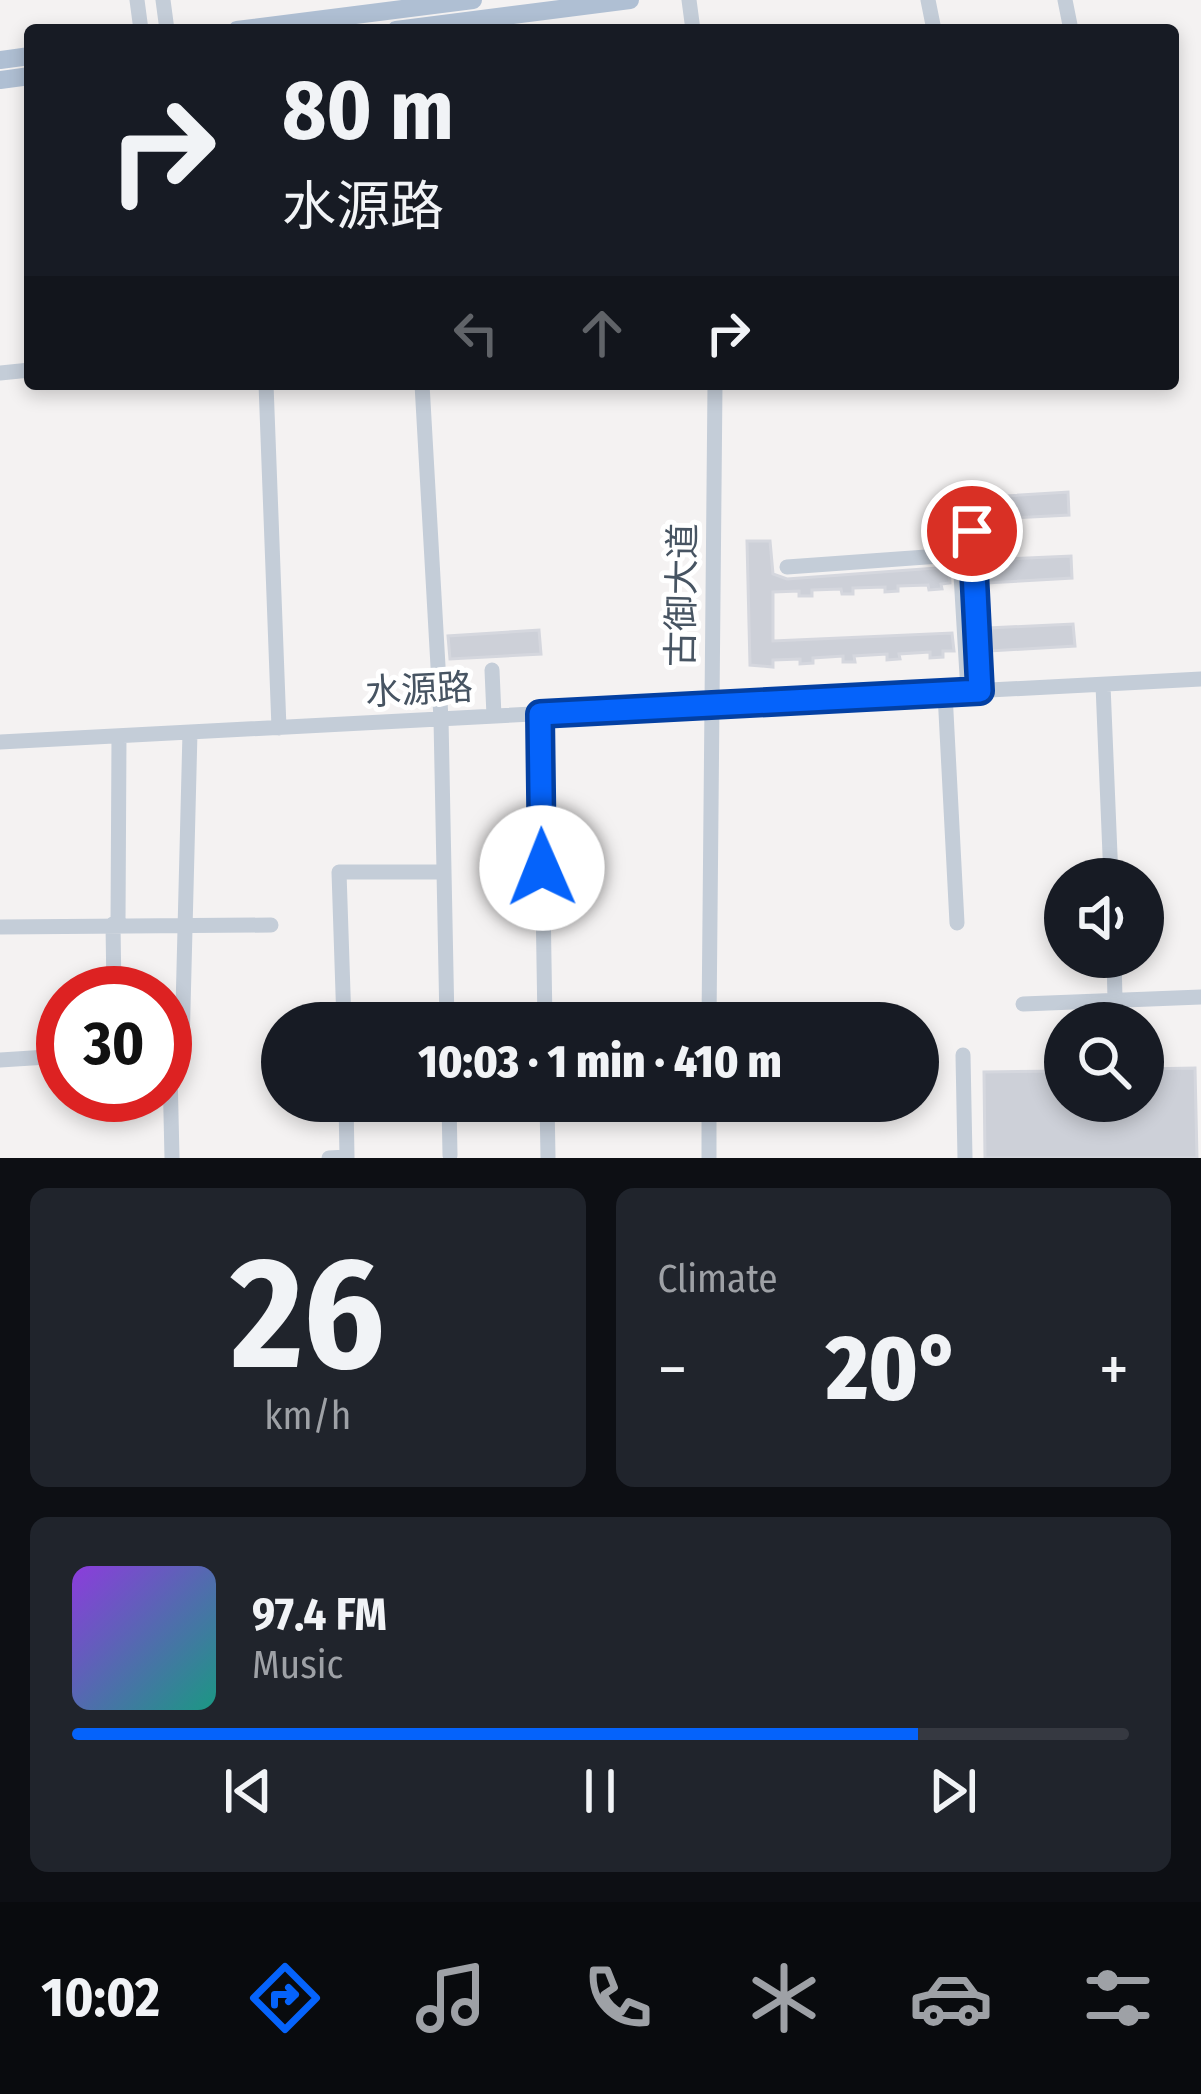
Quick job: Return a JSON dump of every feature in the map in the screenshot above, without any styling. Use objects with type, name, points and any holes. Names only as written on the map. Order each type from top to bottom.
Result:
[{"type":"main road","points":[[284,24],[473,0]]},
{"type":"main road","points":[[502,23],[630,0]]},
{"type":"street","points":[[266,390],[279,728]]},
{"type":"street","points":[[422,390],[441,719],[446,1002]]},
{"type":"street","name":"古御大道","points":[[709,1002],[715,390]]},
{"type":"street","points":[[972,531],[974,691]]},
{"type":"street","points":[[787,567],[960,558],[974,691]]},
{"type":"street","points":[[492,670],[494,716]]},
{"type":"street","name":"水源路","points":[[0,742],[1201,680]]},
{"type":"street","points":[[1103,685],[1110,858]]},
{"type":"street","points":[[945,693],[957,923]]},
{"type":"street","points":[[540,714],[545,1002]]},
{"type":"street","points":[[181,966],[190,732]]},
{"type":"street","points":[[114,966],[119,736]]},
{"type":"street","points":[[343,1002],[340,872],[443,872]]},
{"type":"street","points":[[0,927],[271,925]]},
{"type":"street","points":[[1114,978],[1115,1000]]},
{"type":"street","points":[[1023,1004],[1201,997]]},
{"type":"street","points":[[963,1055],[965,1158]]},
{"type":"street","points":[[0,1060],[36,1058]]},
{"type":"street","points":[[171,1122],[172,1158]]},
{"type":"street","points":[[329,1158],[347,1157],[346,1122]]},
{"type":"street","points":[[449,1122],[450,1155]]},
{"type":"street","points":[[547,1122],[548,1157]]},
{"type":"street","points":[[709,1122],[709,1158]]},
{"type":"building","points":[[1068,492],[1069,515],[975,520],[974,498]]},
{"type":"building","points":[[747,541],[770,541],[773,574],[787,579],[949,567],[950,583],[941,584],[942,589],[929,590],[928,585],[898,586],[898,591],[885,592],[885,587],[853,588],[853,594],[842,594],[841,589],[812,590],[812,596],[799,596],[799,591],[773,592],[773,641],[952,633],[954,651],[930,658],[930,652],[899,654],[900,659],[887,660],[887,654],[854,656],[855,662],[843,662],[843,656],[800,664],[800,659],[773,660],[773,667],[750,665]]},
{"type":"building","points":[[1071,556],[1072,578],[987,583],[986,560]]},
{"type":"building","points":[[1073,624],[1075,646],[990,651],[989,628]]},
{"type":"building","points":[[539,630],[541,654],[450,659],[448,636]]},
{"type":"building","points":[[1195,1068],[1197,1158],[985,1158],[984,1072],[1044,1071],[1044,1122],[1164,1122],[1164,1069]]},
{"type":"route","points":[[542,868],[540,714],[980,691],[972,531]]}]
